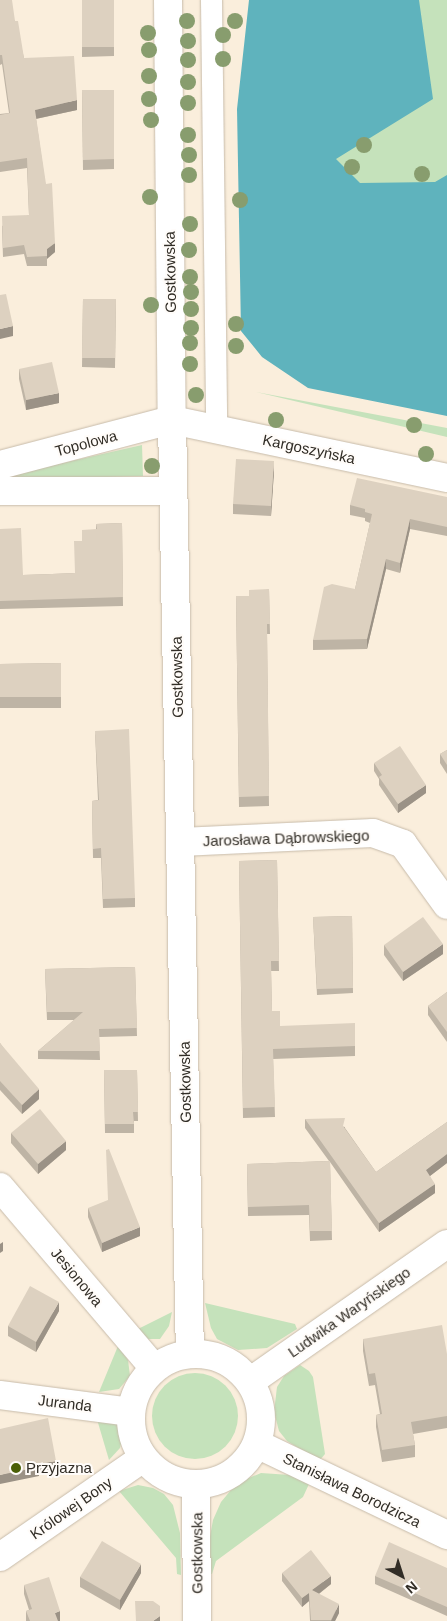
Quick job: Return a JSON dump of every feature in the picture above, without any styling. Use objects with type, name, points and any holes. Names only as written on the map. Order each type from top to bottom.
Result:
[{"type":"street","name":"Gostkowska","points":[[168,0],[173,491],[190,1354]]},
{"type":"street","points":[[211,0],[216,429]]},
{"type":"street","name":"Kargoszyńska","points":[[172,420],[447,478]]},
{"type":"street","name":"Topolowa","points":[[0,465],[172,420]]},
{"type":"street","points":[[0,492],[173,491]]},
{"type":"street","name":"Jarosława Dąbrowskiego","points":[[181,842],[373,833],[403,844],[442,888]]},
{"type":"street","name":"Jesionowa","points":[[0,1187],[154,1368]]},
{"type":"street","name":"Ludwika Waryńskiego","points":[[251,1381],[447,1244]]},
{"type":"street","points":[[190,1354],[212,1354],[230,1362],[251,1381],[260,1402],[261,1430],[251,1456],[230,1476],[208,1484],[183,1484],[160,1474],[143,1458],[132,1436],[131,1412],[138,1387],[154,1368],[176,1356],[190,1354]]},
{"type":"street","name":"Juranda","points":[[0,1395],[131,1412]]},
{"type":"street","name":"Stanisława Borodzicza","points":[[257,1444],[447,1535]]},
{"type":"street","name":"Królowej Bony","points":[[0,1557],[143,1458]]},
{"type":"street","name":"Gostkowska","points":[[196,1485],[197,1621]]},
{"type":"green space","points":[[408,0],[447,0],[447,196],[353,192],[328,155]]},
{"type":"green space","points":[[256,392],[447,428],[447,437]]},
{"type":"green space","points":[[142,445],[143,476],[2,480],[1,477]]},
{"type":"green space","points":[[205,1303],[295,1324],[297,1329],[267,1348],[238,1350],[217,1339],[211,1328]]},
{"type":"green space","points":[[172,1312],[169,1326],[160,1339],[148,1339],[136,1330]]},
{"type":"green space","points":[[118,1346],[128,1360],[130,1376],[119,1389],[99,1392]]},
{"type":"green space","points":[[300,1365],[309,1371],[313,1377],[325,1454],[319,1461],[287,1441],[279,1431],[274,1412],[277,1387],[284,1376]]},
{"type":"green space","points":[[195,1373],[211,1377],[225,1386],[234,1400],[238,1416],[234,1432],[225,1446],[211,1455],[195,1459],[179,1455],[165,1446],[156,1432],[152,1416],[156,1400],[165,1386],[179,1377]]},
{"type":"green space","points":[[96,1416],[117,1423],[123,1435],[120,1448],[109,1460]]},
{"type":"green space","points":[[261,1473],[290,1475],[309,1484],[303,1497],[216,1561],[212,1574],[210,1574],[209,1542],[213,1520],[221,1502],[231,1490],[244,1480]]},
{"type":"green space","points":[[138,1485],[153,1488],[164,1494],[173,1505],[180,1533],[181,1575],[177,1574],[176,1558],[119,1491]]},
{"type":"water","points":[[249,0],[419,0],[433,99],[336,159],[360,183],[435,182],[447,175],[447,416],[308,388],[262,357],[241,331],[237,109]]},
{"type":"building","points":[[0,0],[12,0],[15,21],[18,21],[24,58],[74,56],[77,100],[35,110],[46,184],[52,183],[55,243],[47,249],[47,256],[27,257],[24,245],[3,248],[2,216],[29,215],[27,158],[0,162],[0,115],[10,113],[2,55],[0,55]]},
{"type":"building","points":[[82,0],[114,0],[114,47],[82,47]]},
{"type":"building","points":[[82,90],[114,90],[114,159],[83,160]]},
{"type":"building","points":[[6,294],[13,326],[0,329],[0,295]]},
{"type":"building","points":[[83,299],[116,299],[115,358],[82,358]]},
{"type":"building","points":[[52,362],[59,393],[26,400],[19,369]]},
{"type":"building","points":[[236,459],[274,461],[271,506],[233,504]]},
{"type":"building","points":[[357,478],[447,497],[447,527],[410,519],[400,563],[386,559],[367,639],[313,640],[324,587],[332,584],[355,589],[372,514],[365,512],[365,509],[350,505]]},
{"type":"building","points":[[122,523],[123,597],[0,601],[0,529],[21,528],[23,575],[75,573],[74,541],[82,541],[82,530],[97,529],[96,524]]},
{"type":"building","points":[[269,589],[270,624],[267,624],[269,796],[239,797],[236,596],[249,596],[249,590]]},
{"type":"building","points":[[61,663],[61,697],[0,697],[0,664]]},
{"type":"building","points":[[129,729],[135,898],[103,899],[101,848],[93,849],[92,801],[99,800],[95,731]]},
{"type":"building","points":[[400,746],[426,785],[398,804],[379,777],[382,775],[374,763]]},
{"type":"building","points":[[447,750],[447,765],[440,754]]},
{"type":"building","points":[[277,860],[279,961],[271,961],[272,1011],[280,1011],[280,1026],[355,1023],[355,1046],[273,1049],[275,1107],[243,1108],[239,861]]},
{"type":"building","points":[[352,916],[353,988],[317,989],[313,917]]},
{"type":"building","points":[[423,917],[443,944],[403,972],[384,945]]},
{"type":"building","points":[[135,967],[137,1028],[99,1029],[100,1051],[38,1051],[83,1012],[47,1012],[45,969]]},
{"type":"building","points":[[447,992],[447,1032],[428,1006]]},
{"type":"building","points":[[0,1043],[39,1089],[22,1105],[0,1081]]},
{"type":"building","points":[[104,1070],[137,1070],[138,1112],[133,1112],[134,1124],[105,1124]]},
{"type":"building","points":[[40,1109],[66,1141],[38,1164],[11,1133]]},
{"type":"building","points":[[345,1118],[343,1126],[376,1172],[447,1122],[447,1154],[426,1170],[435,1184],[379,1223],[305,1119]]},
{"type":"building","points":[[109,1149],[140,1227],[102,1243],[88,1208],[108,1200],[106,1150]]},
{"type":"building","points":[[330,1161],[332,1231],[310,1231],[309,1205],[248,1207],[247,1164]]},
{"type":"building","points":[[30,1286],[59,1302],[36,1342],[8,1326]]},
{"type":"building","points":[[442,1325],[447,1354],[447,1416],[411,1422],[415,1445],[382,1450],[376,1415],[382,1414],[375,1373],[369,1374],[363,1339]]},
{"type":"building","points":[[48,1418],[56,1461],[38,1464],[39,1467],[0,1475],[0,1429]]},
{"type":"building","points":[[102,1541],[141,1564],[120,1600],[80,1577]]},
{"type":"building","points":[[389,1542],[447,1568],[447,1607],[375,1576]]},
{"type":"building","points":[[311,1550],[331,1576],[312,1590],[339,1604],[331,1620],[311,1620],[309,1593],[302,1598],[282,1573]]},
{"type":"building","points":[[49,1577],[60,1611],[55,1613],[58,1621],[30,1621],[26,1611],[32,1609],[24,1585]]},
{"type":"building","points":[[135,1601],[153,1601],[160,1606],[160,1616],[153,1621],[136,1621]]},
{"type":"place","name":"Przyjazna","points":[[16,1468]]}]
